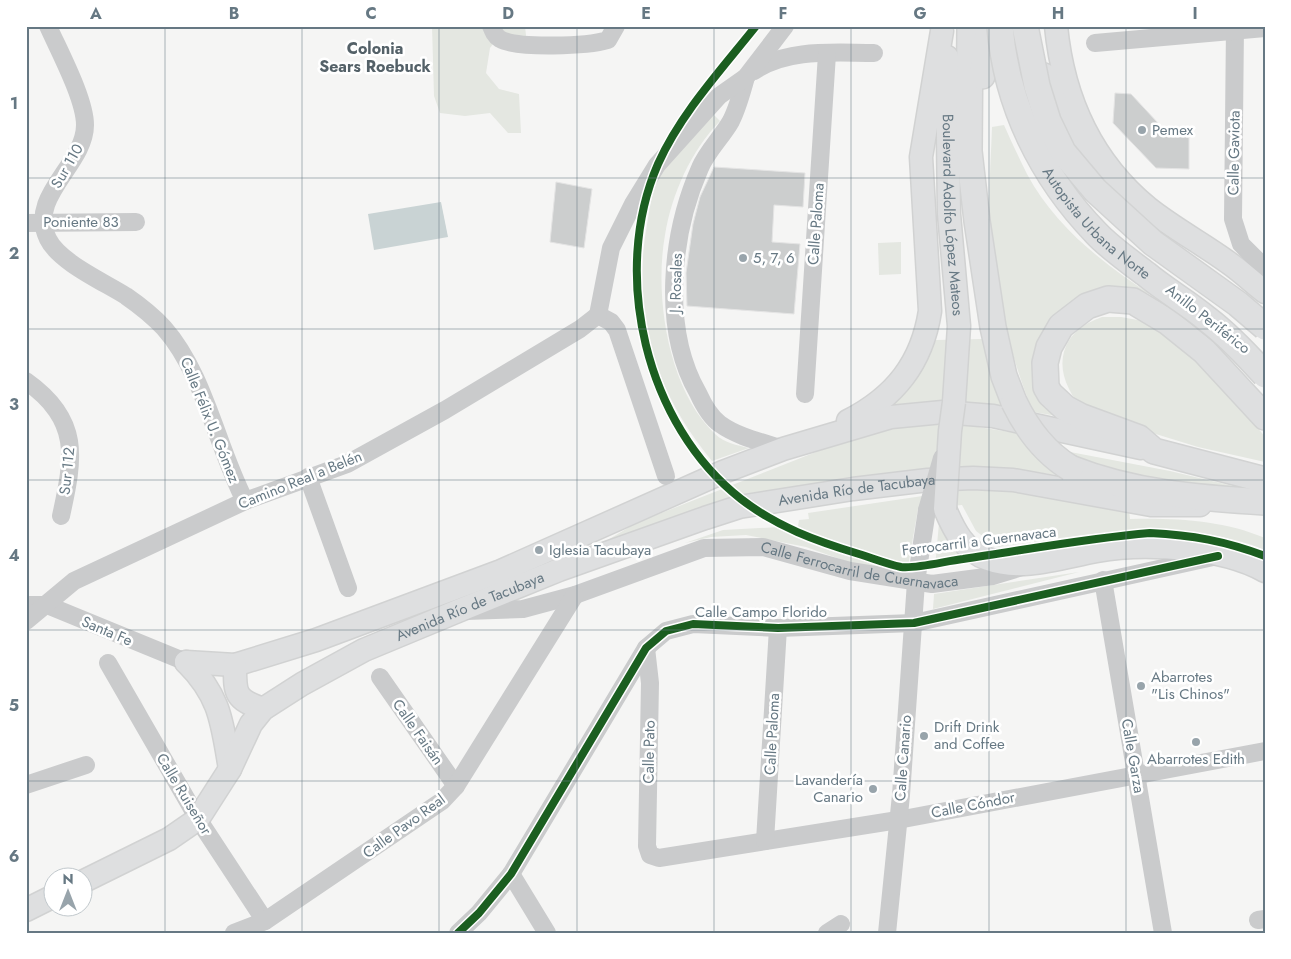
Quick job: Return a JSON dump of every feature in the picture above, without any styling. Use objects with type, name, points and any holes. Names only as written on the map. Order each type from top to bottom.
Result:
[{"type":"highway","points":[[970,26],[969,151],[977,221],[993,327],[1004,376],[1014,402],[1038,440],[1057,460],[1070,468],[1114,484],[1150,492],[1265,502]]},
{"type":"highway","points":[[977,221],[978,128],[989,26]]},
{"type":"highway","name":"Anillo Periférico","points":[[994,26],[1002,71],[1022,121],[1052,170],[1084,211],[1113,244],[1141,268],[1225,329],[1265,367]]},
{"type":"highway","name":"Autopista Urbana Norte","points":[[1000,26],[1009,80],[1026,132],[1037,156],[1071,204],[1097,234],[1147,276],[1208,320],[1265,375]]},
{"type":"highway","name":"Autopista Urbana Norte","points":[[1025,26],[1036,86],[1048,121],[1063,152],[1095,190],[1153,243],[1238,304],[1265,328]]},
{"type":"highway","points":[[1034,26],[1039,56],[1047,85],[1072,134],[1097,171],[1134,215],[1175,249],[1265,316]]},
{"type":"highway","points":[[1265,417],[1210,356],[1168,322],[1133,301],[1108,299],[1098,301],[1077,312],[1055,335],[1045,363],[1046,387],[1050,394],[1065,408],[1082,417],[1138,438],[1154,451],[1265,480]]},
{"type":"main road","points":[[1056,26],[1058,50],[1078,118],[1086,136],[1112,171],[1147,207],[1231,264],[1265,292]]},
{"type":"main road","points":[[809,441],[862,414],[889,393],[908,372],[926,334],[930,311],[921,157],[943,28]]},
{"type":"main road","name":"Boulevard Adolfo López Mateos","points":[[936,509],[954,402],[959,326],[950,214],[948,60],[943,28]]},
{"type":"main road","name":"Avenida Río de Tacubaya","points":[[186,662],[235,665],[316,640],[501,571],[678,490],[783,449],[891,417],[943,412],[993,416],[1154,451]]},
{"type":"main road","name":"Avenida Río de Tacubaya","points":[[92,877],[169,839],[198,819],[230,769],[251,724],[263,709],[302,684],[364,650],[559,570],[739,507],[888,484],[928,480],[994,478],[1152,505],[1197,505],[1240,500]]},
{"type":"main road","points":[[936,509],[970,549],[980,555],[999,562],[1035,563]]},
{"type":"main road","name":"Calle Ferrocarril de Cuernavaca","points":[[1035,563],[1099,550],[1146,547],[1190,550],[1218,556],[1265,571]]},
{"type":"main road","points":[[186,662],[201,677],[217,705],[222,722],[230,769]]},
{"type":"main road","points":[[235,665],[235,689],[238,697],[248,704],[263,709]]},
{"type":"main road","points":[[26,910],[42,902]]},
{"type":"street","name":"Sur 110","points":[[34,223],[53,189],[75,156],[82,140],[85,125],[83,109],[48,26]]},
{"type":"street","points":[[491,26],[495,34],[502,40],[534,45],[595,44],[608,40],[616,26]]},
{"type":"street","points":[[746,77],[785,26]]},
{"type":"street","points":[[1095,43],[1235,29],[1265,28]]},
{"type":"street","name":"Calle Gaviota","points":[[1235,29],[1233,219],[1235,230],[1242,244],[1265,268]]},
{"type":"street","points":[[666,476],[617,330],[611,322],[598,315],[611,248],[633,204],[658,165],[719,96],[778,58],[874,53]]},
{"type":"street","name":"Calle Paloma","points":[[805,394],[827,54]]},
{"type":"street","name":"J. Rosales","points":[[746,77],[731,120],[700,166],[686,203],[677,248],[675,325],[685,365],[695,388],[706,409],[718,423],[732,431],[783,449]]},
{"type":"street","name":"Poniente 83","points":[[34,223],[136,222]]},
{"type":"street","name":"Calle Félix U. Gómez","points":[[34,223],[60,254],[128,298],[164,328],[186,357],[224,456],[245,501]]},
{"type":"street","name":"Camino Real a Belén","points":[[26,621],[47,605],[59,592],[74,582],[245,501],[347,464],[437,414],[580,329],[598,315]]},
{"type":"street","name":"Sur 112","points":[[26,381],[54,406],[64,421],[70,439],[68,485],[61,516]]},
{"type":"street","points":[[308,477],[348,588]]},
{"type":"street","name":"Calle Canario","points":[[887,933],[898,820],[916,582],[936,509]]},
{"type":"street","name":"Calle Ferrocarril de Cuernavaca","points":[[458,611],[522,609],[575,595],[704,548],[763,547],[850,571],[932,584],[994,576],[1035,563]]},
{"type":"street","name":"Calle Campo Florido","points":[[458,933],[479,913],[510,874],[646,648],[666,631],[693,624],[778,628],[914,623],[1218,556]]},
{"type":"street","name":"Calle Garza","points":[[1103,580],[1164,933]]},
{"type":"street","name":"Calle Pavo Real","points":[[234,933],[265,921],[423,816],[456,786],[575,595]]},
{"type":"street","name":"Santa Fe","points":[[26,605],[47,605],[186,662]]},
{"type":"street","name":"Calle Paloma","points":[[765,841],[778,628]]},
{"type":"street","name":"Calle Pato","points":[[646,648],[650,683],[647,846],[650,855]]},
{"type":"street","name":"Calle Ruiseñor","points":[[108,663],[198,819],[265,921]]},
{"type":"street","name":"Calle Faisán","points":[[380,677],[456,786]]},
{"type":"street","name":"Calle Cóndor","points":[[650,855],[660,858],[898,820],[1265,751]]},
{"type":"street","points":[[26,785],[86,765]]},
{"type":"street","points":[[510,874],[547,933]]},
{"type":"shaded area","points":[[432,26],[525,26],[527,45],[493,44],[490,48],[486,73],[499,89],[519,94],[521,133],[508,133],[490,113],[465,116],[440,113],[434,96]]},
{"type":"shaded area","points":[[712,113],[720,121],[692,159],[672,204],[662,259],[662,286],[668,341],[686,393],[699,415],[715,434],[727,442],[749,448],[712,461],[692,435],[662,379],[652,350],[642,290],[647,225],[652,195],[657,180],[669,160]]},
{"type":"shaded area","points":[[1004,125],[1027,174],[1051,210],[1097,256],[1150,294],[1124,287],[1099,290],[1046,330],[1063,417],[1033,412],[1010,344],[999,297],[992,250],[989,189],[992,127]]},
{"type":"shaded area","points":[[441,202],[448,237],[374,250],[368,214]]},
{"type":"shaded area","points":[[901,242],[901,274],[879,275],[878,243]]},
{"type":"shaded area","points":[[1102,317],[1121,317],[1143,321],[1188,352],[1246,413],[1265,437],[1265,462],[1198,447],[1146,431],[1077,402],[1064,376],[1062,363],[1064,352],[1069,341],[1077,331],[1088,323]]},
{"type":"shaded area","points":[[983,339],[1004,409],[874,414],[923,365],[936,340]]},
{"type":"shaded area","points":[[920,423],[972,426],[1016,433],[1041,462],[1062,476],[1036,472],[979,473],[601,544],[636,523],[821,450],[880,430]]},
{"type":"shaded area","points":[[1065,451],[1170,471],[1237,487],[1236,492],[1153,484],[1080,459]]},
{"type":"shaded area","points":[[999,489],[1129,509],[1130,519],[1199,521],[1232,527],[1265,538],[1265,550],[1232,539],[1199,533],[1166,531],[1098,533],[997,547],[976,531],[962,505],[918,509],[907,572],[854,564],[806,547],[746,535],[711,537],[685,543],[723,530],[798,526],[799,520],[809,519],[808,513],[963,490]]},
{"type":"shaded area","points":[[939,523],[951,545],[969,563],[935,567]]},
{"type":"shaded area","points":[[1079,572],[933,609],[934,594]]},
{"type":"building","name":"Pemex","points":[[1115,93],[1131,94],[1171,137],[1189,137],[1189,169],[1156,168],[1113,123]]},
{"type":"building","name":"5, 7, 6","points":[[714,167],[805,173],[803,207],[774,205],[772,242],[800,244],[794,314],[687,306],[686,273],[693,224],[700,197]]},
{"type":"building","points":[[556,182],[592,189],[584,248],[550,242]]},
{"type":"cycle path","name":"Ferrocarril a Cuernavaca","points":[[756,26],[702,92],[667,145],[658,164],[644,207],[637,252],[638,299],[646,345],[660,389],[681,431],[708,468],[741,499],[769,518],[827,544],[901,567],[923,566],[1080,541],[1150,533],[1180,535],[1208,540],[1236,546],[1265,556]]},
{"type":"cycle path","points":[[458,933],[479,913],[511,874],[646,648],[666,631],[693,624],[778,628],[914,623],[1218,556]]},
{"type":"place","name":"Pemex","points":[[1142,130]]},
{"type":"place","name":"5, 7, 6","points":[[743,258]]},
{"type":"place","name":"Iglesia Tacubaya","points":[[539,550]]},
{"type":"place","name":"Abarrotes \"Lis Chinos\"","points":[[1141,686]]},
{"type":"place","name":"Drift Drink and Coffee","points":[[924,736]]},
{"type":"place","name":"Abarrotes Edith","points":[[1196,742]]},
{"type":"place","name":"Lavandería Canario","points":[[873,789]]},
{"type":"district","name":"Colonia Sears Roebuck","points":[[375,57]]}]
